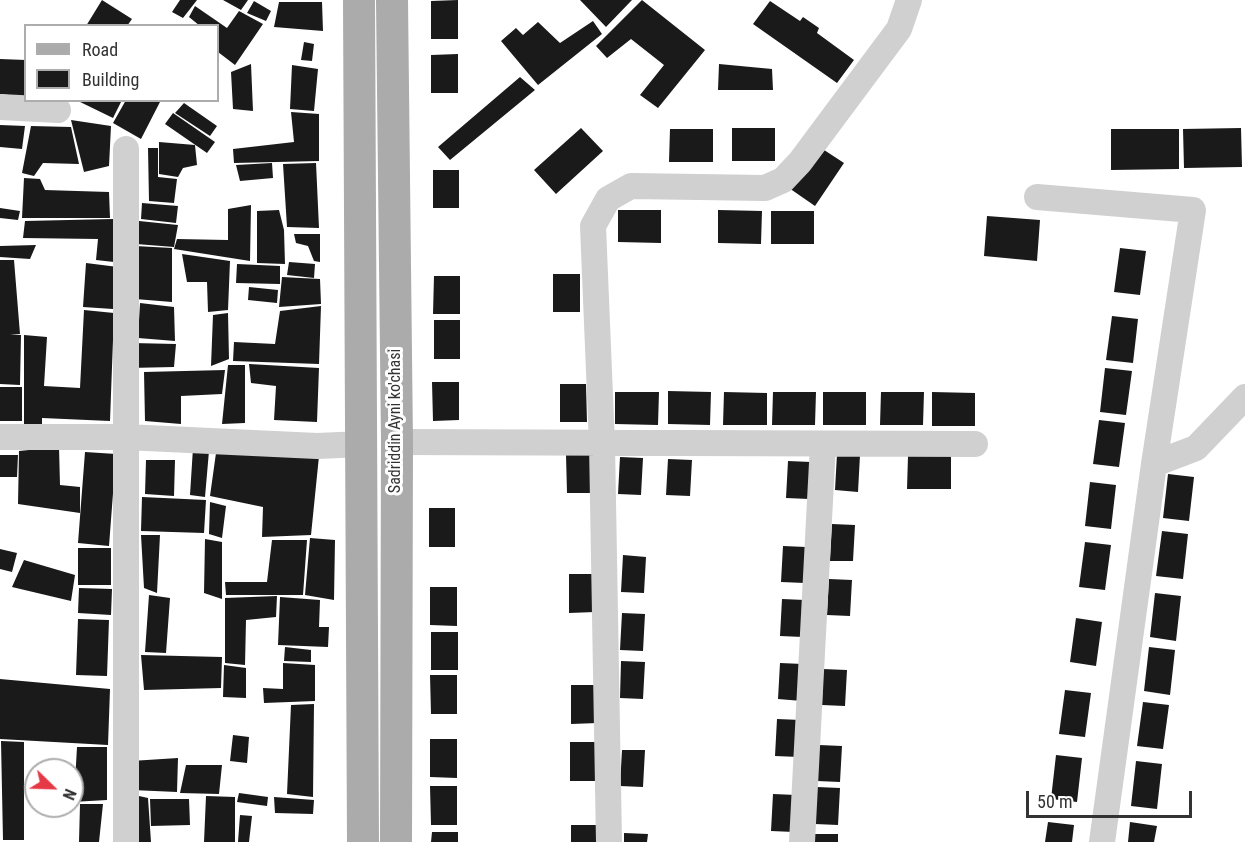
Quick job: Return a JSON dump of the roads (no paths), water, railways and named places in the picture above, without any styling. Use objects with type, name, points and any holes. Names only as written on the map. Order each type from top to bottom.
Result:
[{"type":"main road","name":"Sadriddin Ayni ko'chasi","points":[[359,0],[363,444],[363,842]]},
{"type":"main road","name":"Sadriddin Ayni ko'chasi","points":[[392,0],[397,442],[396,842]]},
{"type":"main road","points":[[363,444],[397,442]]},
{"type":"street","points":[[609,842],[602,444],[593,226],[608,199],[631,186],[765,188],[783,180],[800,162],[900,29],[909,0]]},
{"type":"street","points":[[0,107],[58,110]]},
{"type":"street","points":[[126,149],[126,842]]},
{"type":"street","points":[[1037,197],[1193,210],[1154,464],[1102,842]]},
{"type":"street","points":[[1154,464],[1196,448],[1245,397]]},
{"type":"street","points":[[0,437],[125,437],[317,446],[363,444]]},
{"type":"street","points":[[397,442],[975,444]]},
{"type":"street","points":[[802,842],[823,444]]}]
